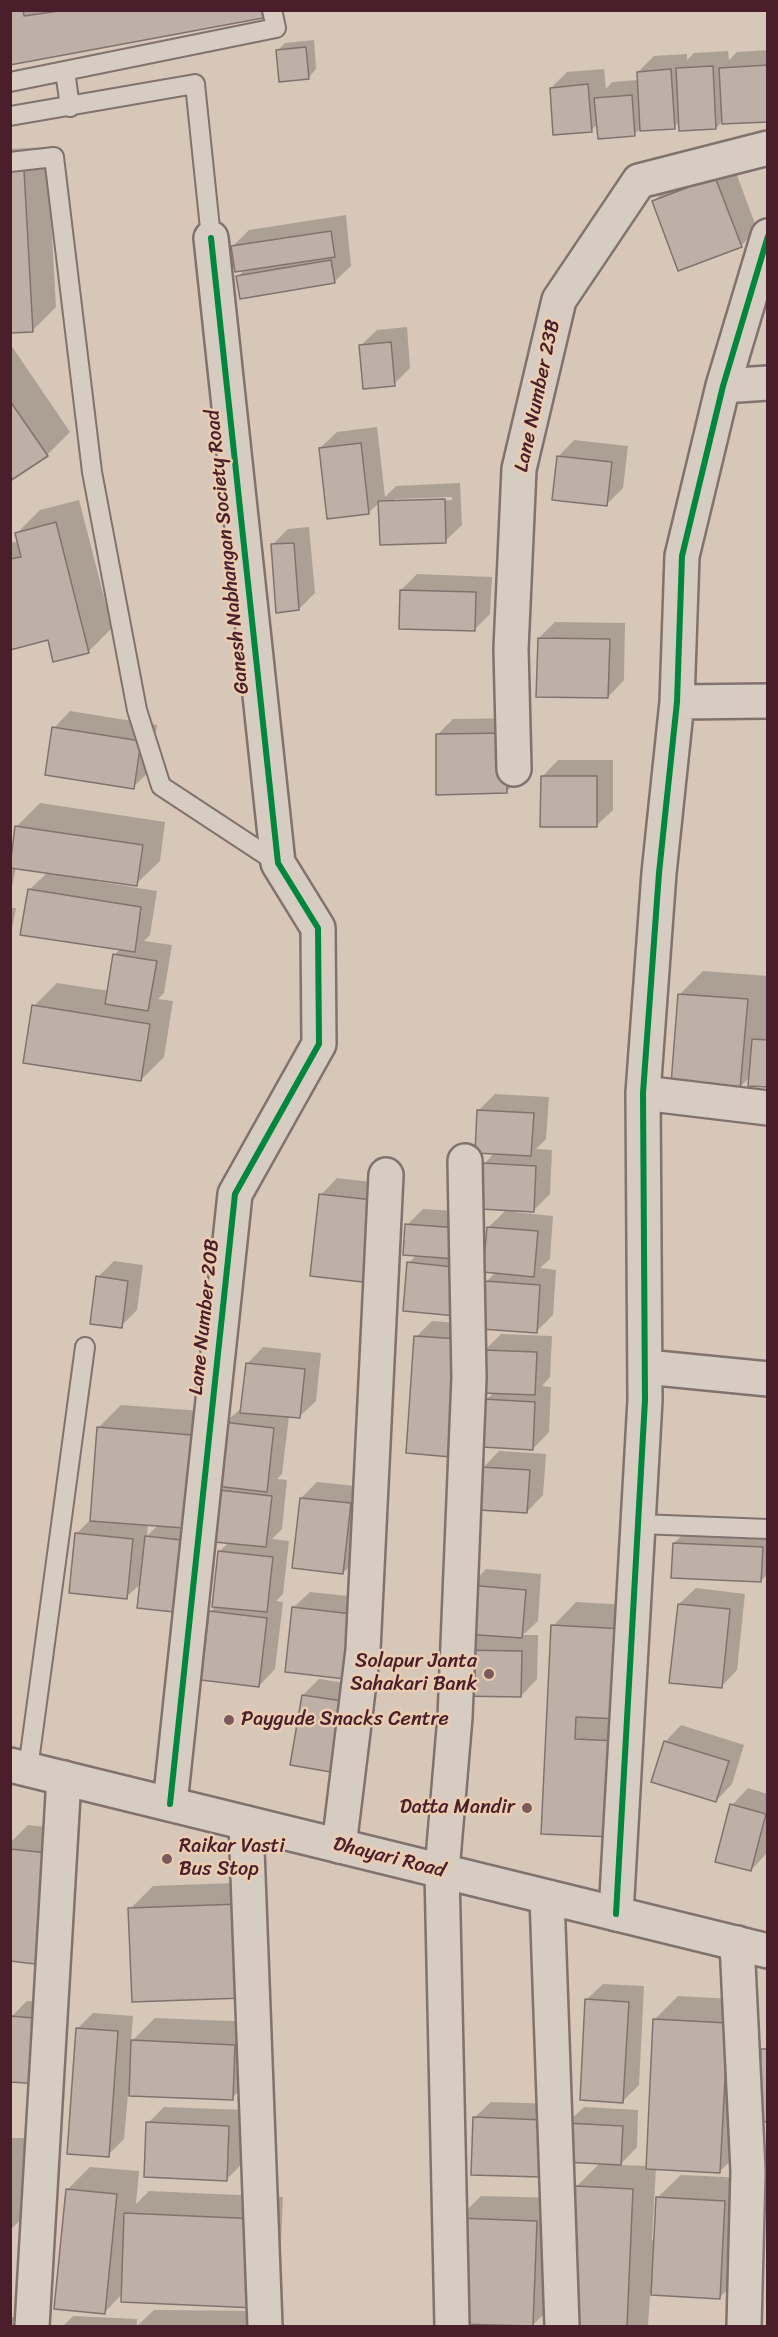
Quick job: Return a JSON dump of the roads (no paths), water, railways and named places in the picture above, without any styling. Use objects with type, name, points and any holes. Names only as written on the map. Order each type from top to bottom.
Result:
[{"type":"street","name":"Lane Number 23B","points":[[514,769],[511,649],[519,469],[559,300],[639,181],[768,148]]},
{"type":"street","points":[[616,1914],[640,1524],[646,1367],[643,1093],[659,873],[677,702],[682,556],[723,386],[768,236]]},
{"type":"street","name":"Ganesh Nabhangan Society Road","points":[[211,238],[278,863]]},
{"type":"street","points":[[723,386],[768,383]]},
{"type":"street","points":[[677,702],[768,701]]},
{"type":"street","name":"Lane Number 20B","points":[[170,1804],[235,1194],[319,1044],[318,928],[278,863]]},
{"type":"street","points":[[643,1093],[768,1108]]},
{"type":"street","points":[[452,2326],[442,1871],[455,1717],[469,1378],[465,1161]]},
{"type":"street","points":[[339,1846],[363,1650],[386,1175]]},
{"type":"street","points":[[646,1367],[768,1379]]},
{"type":"street","name":"Dhayari Road","points":[[19,1767],[752,1947]]},
{"type":"street","points":[[32,2326],[64,1778]]},
{"type":"street","points":[[246,1823],[265,2326]]},
{"type":"street","points":[[547,1897],[562,2326]]},
{"type":"street","points":[[744,2326],[752,1947]]},
{"type":"lane","points":[[10,82],[276,28],[272,10]]},
{"type":"lane","points":[[65,71],[70,107]]},
{"type":"lane","name":"Ganesh Nabhangan Society Road","points":[[10,116],[195,84],[211,238]]},
{"type":"lane","points":[[10,162],[54,157],[92,472],[137,710],[161,786],[278,863]]},
{"type":"lane","points":[[19,1767],[85,1347]]},
{"type":"lane","points":[[640,1524],[768,1529]]},
{"type":"place","name":"Solapur Janta Sahakari Bank","points":[[489,1674]]},
{"type":"place","name":"Paygude Snacks Centre","points":[[229,1720]]},
{"type":"place","name":"Datta Mandir","points":[[527,1808]]},
{"type":"place","name":"Raikar Vasti Bus Stop","points":[[167,1859]]}]
